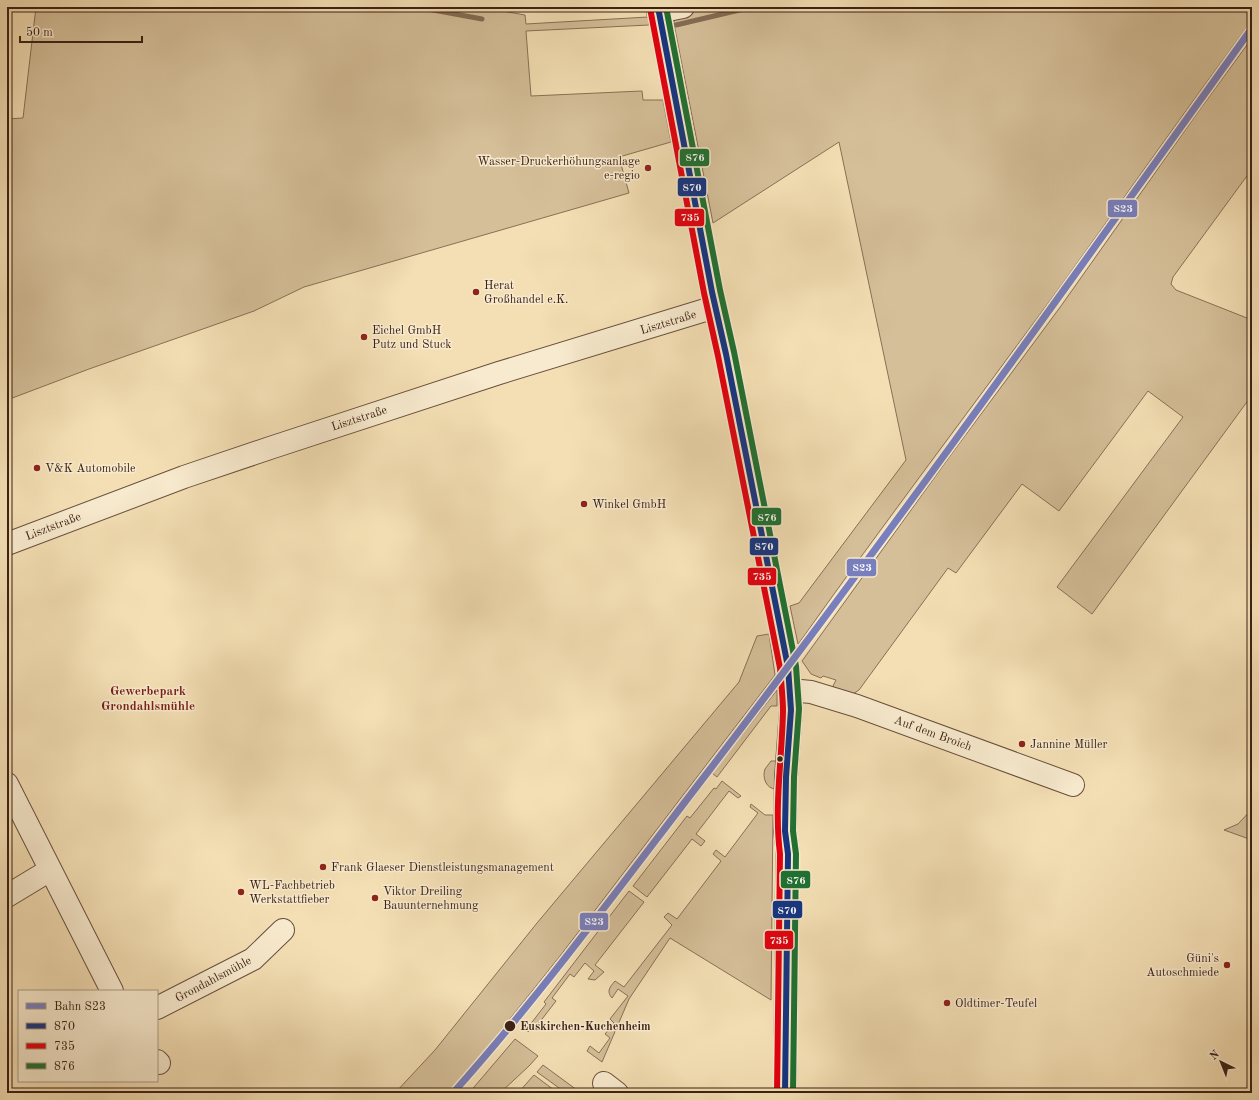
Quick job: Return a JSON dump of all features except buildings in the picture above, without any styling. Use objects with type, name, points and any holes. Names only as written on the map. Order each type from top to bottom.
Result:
[{"type":"street","points":[[683,7],[658,10],[715,307],[726,354],[785,651],[790,690],[785,831],[788,854],[785,1093]]},
{"type":"street","name":"Lisztstraße","points":[[7,544],[184,477],[273,447],[498,373],[715,307]]},
{"type":"street","name":"Auf dem Broich","points":[[790,690],[811,692],[857,706],[1074,785]]},
{"type":"street","points":[[7,784],[111,990]]},
{"type":"street","points":[[7,896],[50,870]]},
{"type":"street","name":"Grondahlsmühle","points":[[158,1007],[253,959],[283,930]]},
{"type":"shaded area","points":[[36,7],[480,7],[525,15],[526,24],[648,17],[649,25],[526,31],[531,96],[642,91],[643,100],[663,100],[671,142],[619,157],[629,193],[304,287],[254,311],[89,369],[7,400],[7,119],[23,118]]},
{"type":"shaded area","points":[[709,7],[1252,7],[1252,20],[1060,287],[798,644],[790,606],[799,603],[906,460],[839,142],[713,223],[674,24],[674,19],[682,14]]},
{"type":"shaded area","points":[[1252,38],[1252,169],[1173,277],[1171,284],[1176,290],[1252,320],[1252,395],[1092,614],[1057,587],[1183,417],[1148,391],[1059,511],[1022,484],[956,573],[948,568],[859,690],[853,694],[836,690],[833,686],[836,680],[823,676],[821,678],[811,674],[802,661],[950,456],[1061,306]]},
{"type":"shaded area","points":[[769,634],[775,675],[560,956],[470,1069],[448,1093],[395,1093],[435,1050],[537,923],[739,682],[757,636]]},
{"type":"shaded area","points":[[777,690],[777,706],[771,706],[717,777],[712,773]]},
{"type":"shaded area","points":[[771,761],[777,761],[776,789],[767,785],[764,776],[765,769]]},
{"type":"shaded area","points":[[722,781],[741,796],[738,798],[729,791],[696,834],[705,841],[701,846],[692,839],[647,897],[633,886],[687,816],[690,818],[714,788],[716,789]]},
{"type":"shaded area","points":[[751,804],[765,815],[773,815],[771,1000],[670,938],[629,999],[602,1062],[587,1051],[590,1046],[599,1053],[610,1038],[605,1034],[614,1023],[610,1019],[628,996],[618,989],[612,998],[609,993],[610,987],[615,981],[624,987],[672,925],[664,917],[668,913],[677,919],[721,861],[713,854],[716,850],[725,857],[758,813],[750,807]]},
{"type":"shaded area","points":[[1252,809],[1252,840],[1224,830],[1238,824]]},
{"type":"shaded area","points":[[776,828],[778,828],[777,1034],[774,1035]]},
{"type":"shaded area","points":[[629,891],[644,902],[595,965],[604,972],[595,980],[588,979],[594,971],[585,963],[574,977],[570,974],[552,998],[556,1001],[539,1023],[543,1027],[538,1029],[533,1026],[528,1032],[526,1030],[546,1004],[544,1002]]},
{"type":"shaded area","points":[[515,1039],[538,1056],[500,1093],[469,1093]]},
{"type":"shaded area","points":[[543,1065],[581,1093],[566,1093],[537,1072]]},
{"type":"shaded area","points":[[534,1075],[558,1093],[518,1093]]},
{"type":"waterway","points":[[417,7],[482,19]]},
{"type":"waterway","points":[[676,25],[748,8]]},
{"type":"rail line","name":"S23","points":[[453,1093],[553,974],[780,677],[984,400],[1252,28]]},
{"type":"transit line","name":"870","points":[[658,7],[712,292],[726,354],[788,667],[791,710],[786,777],[785,831],[788,854],[785,1093]]},
{"type":"transit line","name":"876","points":[[666,7],[720,290],[734,352],[796,666],[799,709],[794,777],[793,831],[796,854],[793,1093]]},
{"type":"transit line","name":"735","points":[[650,8],[704,293],[718,356],[780,668],[783,711],[778,800],[778,836],[780,854],[777,1093]]},
{"type":"place","name":"Wasser-Druckerhöhungsanlage e-regio","points":[[648,168]]},
{"type":"place","name":"Herat Großhandel e.K.","points":[[476,292]]},
{"type":"place","name":"Eichel GmbH Putz und Stuck","points":[[364,337]]},
{"type":"place","name":"V&K Automobile","points":[[37,468]]},
{"type":"place","name":"Winkel GmbH","points":[[584,504]]},
{"type":"place","name":"Jannine Müller","points":[[1022,744]]},
{"type":"place","name":"Frank Glaeser Dienstleistungsmanagement","points":[[323,867]]},
{"type":"place","name":"WL-Fachbetrieb Werkstattfieber","points":[[241,892]]},
{"type":"place","name":"Viktor Dreiling Bauunternehmung","points":[[375,898]]},
{"type":"place","name":"Güni's Autoschmiede","points":[[1227,965]]},
{"type":"place","name":"Oldtimer-Teufel","points":[[947,1003]]},
{"type":"place","name":"Euskirchen-Kuchenheim","points":[[510,1026]]},
{"type":"district","name":"Gewerbepark Grondahlsmühle","points":[[148,698]]}]
